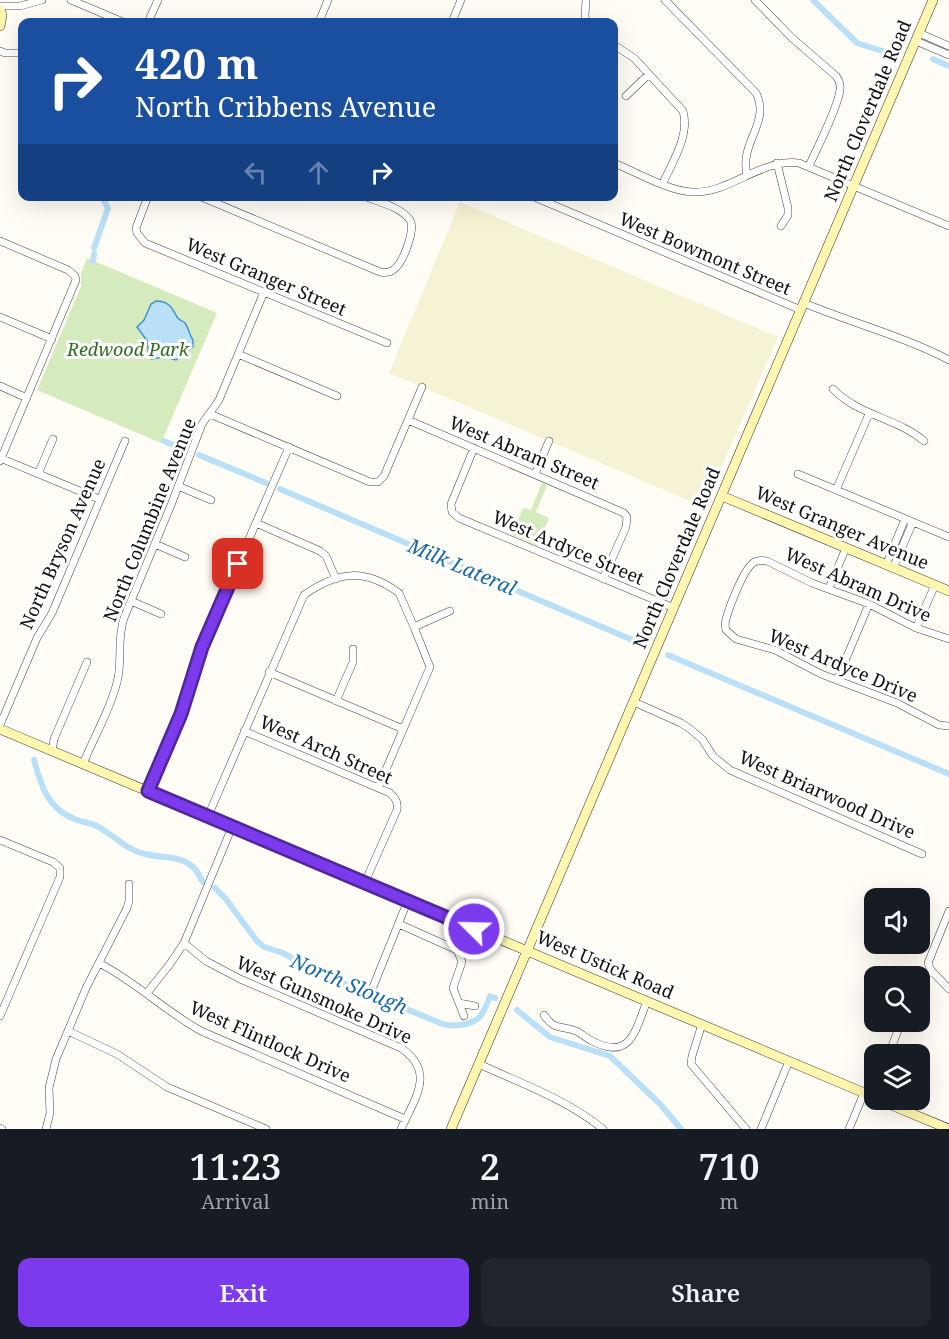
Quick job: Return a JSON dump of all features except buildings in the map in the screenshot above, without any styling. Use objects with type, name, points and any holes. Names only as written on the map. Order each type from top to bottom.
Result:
[{"type":"main road","name":"North Cloverdale Road","points":[[451,1129],[933,0]]},
{"type":"main road","points":[[0,8],[2,15],[0,27]]},
{"type":"main road","name":"West Granger Avenue","points":[[722,496],[949,591]]},
{"type":"main road","name":"West Ustick Road","points":[[0,727],[82,764],[864,1093]]},
{"type":"main road","points":[[903,1110],[949,1129]]},
{"type":"street","points":[[0,8],[6,4],[20,6],[42,0]]},
{"type":"street","points":[[71,0],[114,18]]},
{"type":"street","points":[[150,18],[158,0]]},
{"type":"street","points":[[321,18],[328,0]]},
{"type":"street","points":[[454,18],[461,0]]},
{"type":"street","points":[[585,18],[586,0]]},
{"type":"street","points":[[665,0],[756,93],[759,99],[761,111],[759,121],[745,157],[747,175]]},
{"type":"street","points":[[755,0],[792,38],[836,76],[840,83],[840,92],[809,166]]},
{"type":"street","points":[[917,37],[949,46]]},
{"type":"street","points":[[917,37],[949,55]]},
{"type":"street","points":[[618,47],[628,53],[678,104],[685,120],[684,136],[663,183]]},
{"type":"street","points":[[0,51],[5,54],[18,53]]},
{"type":"street","points":[[626,96],[649,74]]},
{"type":"street","points":[[618,165],[683,191],[700,192],[777,164],[793,162],[809,166],[949,226]]},
{"type":"street","points":[[777,164],[788,208],[788,214],[781,226]]},
{"type":"street","name":"West Granger Street","points":[[146,201],[137,223],[137,233],[145,243],[387,344]]},
{"type":"street","points":[[211,201],[380,272],[392,271],[399,264],[412,234],[412,224],[404,213],[376,201]]},
{"type":"street","name":"West Bowmont Street","points":[[544,201],[803,307],[922,346],[949,360]]},
{"type":"street","points":[[0,241],[68,270],[75,276],[75,285],[0,459],[99,499]]},
{"type":"street","name":"North Columbine Avenue","points":[[82,764],[116,684],[120,665],[120,633],[131,601],[202,424],[219,400],[264,292]]},
{"type":"street","points":[[0,317],[52,339]]},
{"type":"street","points":[[238,354],[337,396]]},
{"type":"street","points":[[0,386],[27,398]]},
{"type":"street","points":[[210,414],[370,482],[378,482],[384,476],[422,387]]},
{"type":"street","points":[[833,389],[843,400],[912,432],[924,441]]},
{"type":"street","points":[[836,490],[869,414]]},
{"type":"street","name":"West Abram Street","points":[[408,420],[620,510],[627,517],[626,527],[603,579]]},
{"type":"street","points":[[38,474],[52,439]]},
{"type":"street","name":"North Bryson Avenue","points":[[0,727],[37,638],[52,613],[125,441]]},
{"type":"street","points":[[535,474],[549,441]]},
{"type":"street","points":[[148,791],[181,714],[202,647],[289,447]]},
{"type":"street","name":"West Ardyce Street","points":[[474,448],[451,504],[452,512],[459,518],[674,608]]},
{"type":"street","points":[[798,474],[949,537]]},
{"type":"street","points":[[178,486],[210,500]]},
{"type":"street","points":[[889,566],[905,519]]},
{"type":"street","points":[[889,566],[913,522]]},
{"type":"street","points":[[256,523],[320,551],[326,556],[336,579]]},
{"type":"street","points":[[155,544],[185,557]]},
{"type":"street","points":[[829,588],[846,548]]},
{"type":"street","name":"West Abram Drive","points":[[726,630],[726,618],[747,569],[756,561],[766,561],[812,583],[869,604],[916,628],[949,639]]},
{"type":"street","points":[[208,816],[304,595],[346,574],[361,575],[393,588],[403,598],[430,667],[378,788]]},
{"type":"street","points":[[916,628],[935,585]]},
{"type":"street","points":[[131,601],[161,614]]},
{"type":"street","points":[[837,680],[869,604]]},
{"type":"street","points":[[414,627],[450,611]]},
{"type":"street","name":"West Ardyce Drive","points":[[726,630],[736,639],[775,650],[837,680],[889,700],[939,725],[949,726]]},
{"type":"street","points":[[336,701],[353,662],[353,649]]},
{"type":"street","points":[[52,751],[54,739],[87,662]]},
{"type":"street","points":[[269,672],[403,729]]},
{"type":"street","name":"West Briarwood Drive","points":[[634,702],[690,729],[702,738],[713,756],[730,770],[922,854]]},
{"type":"street","name":"West Arch Street","points":[[244,731],[390,793],[395,798],[398,804],[397,810],[365,882]]},
{"type":"street","points":[[147,993],[184,943],[232,827]]},
{"type":"street","points":[[0,840],[53,862],[60,868],[60,877],[0,1017]]},
{"type":"street","points":[[46,1129],[50,1113],[49,1088],[56,1059],[99,963],[127,908],[129,884]]},
{"type":"street","points":[[373,987],[408,900]]},
{"type":"street","points":[[948,915],[928,963],[931,970],[949,989]]},
{"type":"street","points":[[399,924],[457,950],[462,962],[453,988],[464,1016]]},
{"type":"street","name":"West Gunsmoke Drive","points":[[184,943],[206,961],[240,979],[401,1047],[420,1067],[421,1079],[405,1119]]},
{"type":"street","name":"West Flintlock Drive","points":[[99,963],[147,993],[184,1022],[201,1031],[405,1119]]},
{"type":"street","points":[[544,1015],[550,1024],[577,1031],[597,1043],[617,1048],[625,1046],[630,1040],[646,1001]]},
{"type":"street","points":[[459,1003],[475,1006]]},
{"type":"street","points":[[702,1024],[691,1064],[746,1129]]},
{"type":"street","points":[[68,1031],[117,1054],[166,1087],[266,1129]]},
{"type":"street","points":[[761,1129],[789,1061]]},
{"type":"street","points":[[479,1064],[553,1096],[582,1112],[603,1129]]},
{"type":"street","points":[[849,1129],[864,1093]]},
{"type":"street","points":[[401,1129],[405,1119]]},
{"type":"shaded area","points":[[460,202],[778,337],[704,507],[389,373]]},
{"type":"green space","name":"Redwood Park","points":[[87,258],[217,313],[161,443],[37,390],[81,286],[81,273]]},
{"type":"green space","points":[[542,483],[547,485],[536,512],[549,518],[537,546],[512,535],[523,508],[531,510]]},
{"type":"water","points":[[156,301],[167,303],[178,318],[184,322],[193,340],[193,347],[176,360],[165,357],[151,359],[148,356],[148,342],[137,327],[144,320],[151,304]]},
{"type":"waterway","points":[[813,0],[857,43],[895,55]]},
{"type":"waterway","points":[[933,59],[949,66]]},
{"type":"waterway","name":"Milk Lateral","points":[[94,248],[108,208],[104,201]]},
{"type":"waterway","name":"Milk Lateral","points":[[93,261],[94,254]]},
{"type":"waterway","name":"Milk Lateral","points":[[164,441],[183,449]]},
{"type":"waterway","name":"Milk Lateral","points":[[199,455],[266,483]]},
{"type":"waterway","name":"Milk Lateral","points":[[280,489],[644,645]]},
{"type":"waterway","name":"Milk Lateral","points":[[668,655],[949,774]]},
{"type":"waterway","name":"North Slough","points":[[34,760],[47,796],[67,816],[93,824],[127,847],[139,852],[182,860],[196,870],[203,882]]},
{"type":"waterway","name":"North Slough","points":[[215,888],[264,947],[283,953],[322,974],[440,1023],[454,1026],[473,1022],[483,1012],[490,996],[495,998]]},
{"type":"waterway","name":"North Slough","points":[[517,1010],[550,1037],[610,1056],[660,1104],[681,1129]]},
{"type":"route","points":[[238,564],[202,647],[181,714],[148,791],[474,929]]}]
